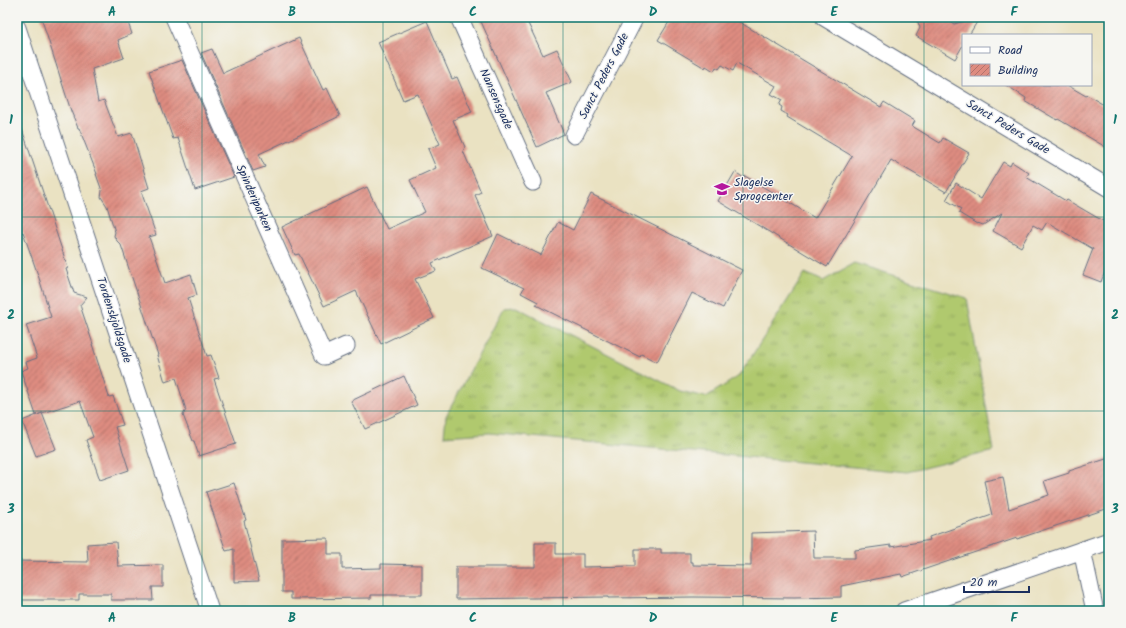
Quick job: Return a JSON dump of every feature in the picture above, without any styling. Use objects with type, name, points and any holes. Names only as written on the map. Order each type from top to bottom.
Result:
[{"type":"street","name":"Spinderiparken","points":[[174,17],[324,356],[346,346]]},
{"type":"street","name":"Nansensgade","points":[[460,17],[533,182]]},
{"type":"street","name":"Sanct Peders Gade","points":[[574,135],[635,17]]},
{"type":"street","name":"Sanct Peders Gade","points":[[824,17],[1109,188]]},
{"type":"street","name":"Tordenskjoldsgade","points":[[17,28],[210,611]]},
{"type":"street","points":[[904,611],[1109,541]]},
{"type":"street","points":[[1082,550],[1095,611]]},
{"type":"green space","points":[[854,263],[967,298],[994,451],[907,472],[489,433],[444,436],[446,416],[504,308],[516,307],[680,391],[706,397],[739,376],[805,273],[823,281]]},
{"type":"building","points":[[41,17],[126,17],[132,34],[118,40],[124,58],[92,69],[98,102],[104,100],[118,137],[132,133],[149,188],[141,191],[156,235],[149,237],[165,283],[191,274],[197,295],[188,298],[207,356],[211,355],[219,378],[214,379],[236,444],[199,456],[183,415],[186,410],[176,378],[165,382],[158,355],[121,245],[114,236],[115,232],[107,206],[101,197],[102,191],[97,174],[71,111]]},
{"type":"building","points":[[479,17],[525,17],[543,55],[557,49],[572,82],[546,93],[564,134],[537,147]]},
{"type":"building","points":[[672,17],[731,17],[881,107],[884,102],[915,121],[912,126],[940,143],[943,138],[969,153],[946,192],[891,160],[827,267],[718,201],[735,172],[744,178],[745,176],[815,218],[852,156],[787,117],[788,115],[781,111],[782,107],[779,105],[782,100],[771,94],[776,86],[737,63],[733,71],[722,65],[719,69],[716,67],[714,71],[706,66],[705,68],[658,40]]},
{"type":"building","points":[[916,17],[943,17],[954,24],[980,17],[970,34],[962,34],[962,47],[955,59],[916,36],[920,28]]},
{"type":"building","points":[[427,21],[452,79],[457,77],[472,112],[453,120],[465,147],[463,151],[481,192],[475,195],[493,236],[432,263],[436,271],[415,279],[434,318],[381,344],[356,291],[324,306],[299,254],[295,255],[282,227],[367,187],[387,229],[425,212],[410,180],[436,168],[428,149],[440,144],[418,94],[403,100],[378,42]]},
{"type":"building","points":[[299,38],[323,90],[327,88],[340,116],[259,154],[265,167],[253,171],[201,53],[212,49],[223,73]]},
{"type":"building","points":[[182,60],[234,177],[195,190],[178,138],[173,139],[149,71]]},
{"type":"building","points":[[1008,86],[1069,86],[1109,108],[1109,149],[1025,101],[1026,98]]},
{"type":"building","points":[[20,123],[68,268],[66,269],[74,293],[87,297],[80,305],[109,397],[113,396],[123,425],[115,427],[129,470],[100,480],[86,440],[93,437],[80,401],[36,415],[21,371],[28,368],[26,362],[37,358],[26,325],[51,317],[17,217],[17,124]]},
{"type":"building","points":[[1003,162],[1010,166],[1012,162],[1029,173],[1026,177],[1103,221],[1107,210],[1109,210],[1109,260],[1101,282],[1083,275],[1093,249],[1047,222],[1042,230],[1033,225],[1021,247],[993,231],[1002,213],[983,225],[977,224],[959,213],[961,209],[946,200],[956,183],[981,199]]},
{"type":"building","points":[[591,194],[742,270],[723,308],[692,293],[657,362],[641,354],[640,357],[536,305],[538,302],[521,293],[524,288],[482,268],[498,234],[541,255],[558,222],[573,230]]},
{"type":"building","points":[[404,376],[417,405],[365,429],[351,401]]},
{"type":"building","points":[[42,413],[56,449],[36,456],[22,421]]},
{"type":"building","points":[[1109,458],[1109,508],[902,577],[901,574],[841,586],[841,597],[608,597],[456,599],[456,567],[535,567],[535,543],[556,543],[556,554],[583,554],[583,567],[635,566],[635,549],[661,549],[661,553],[690,553],[690,562],[693,562],[693,565],[751,566],[751,533],[813,531],[814,558],[855,558],[855,550],[891,545],[891,547],[930,540],[929,537],[992,515],[984,481],[1003,477],[1009,509],[1049,495],[1044,481]]},
{"type":"building","points":[[234,483],[246,520],[244,521],[259,581],[234,582],[234,549],[226,551],[206,492]]},
{"type":"building","points":[[328,538],[328,554],[342,554],[342,569],[381,568],[381,564],[422,565],[422,595],[371,595],[371,598],[291,599],[291,592],[282,592],[282,539]]},
{"type":"building","points":[[116,542],[118,566],[163,565],[163,587],[152,587],[153,600],[111,600],[111,594],[79,594],[79,600],[18,600],[17,561],[88,562],[87,544]]},
{"type":"place","name":"Slagelse Sprogcenter","points":[[722,189]]}]
